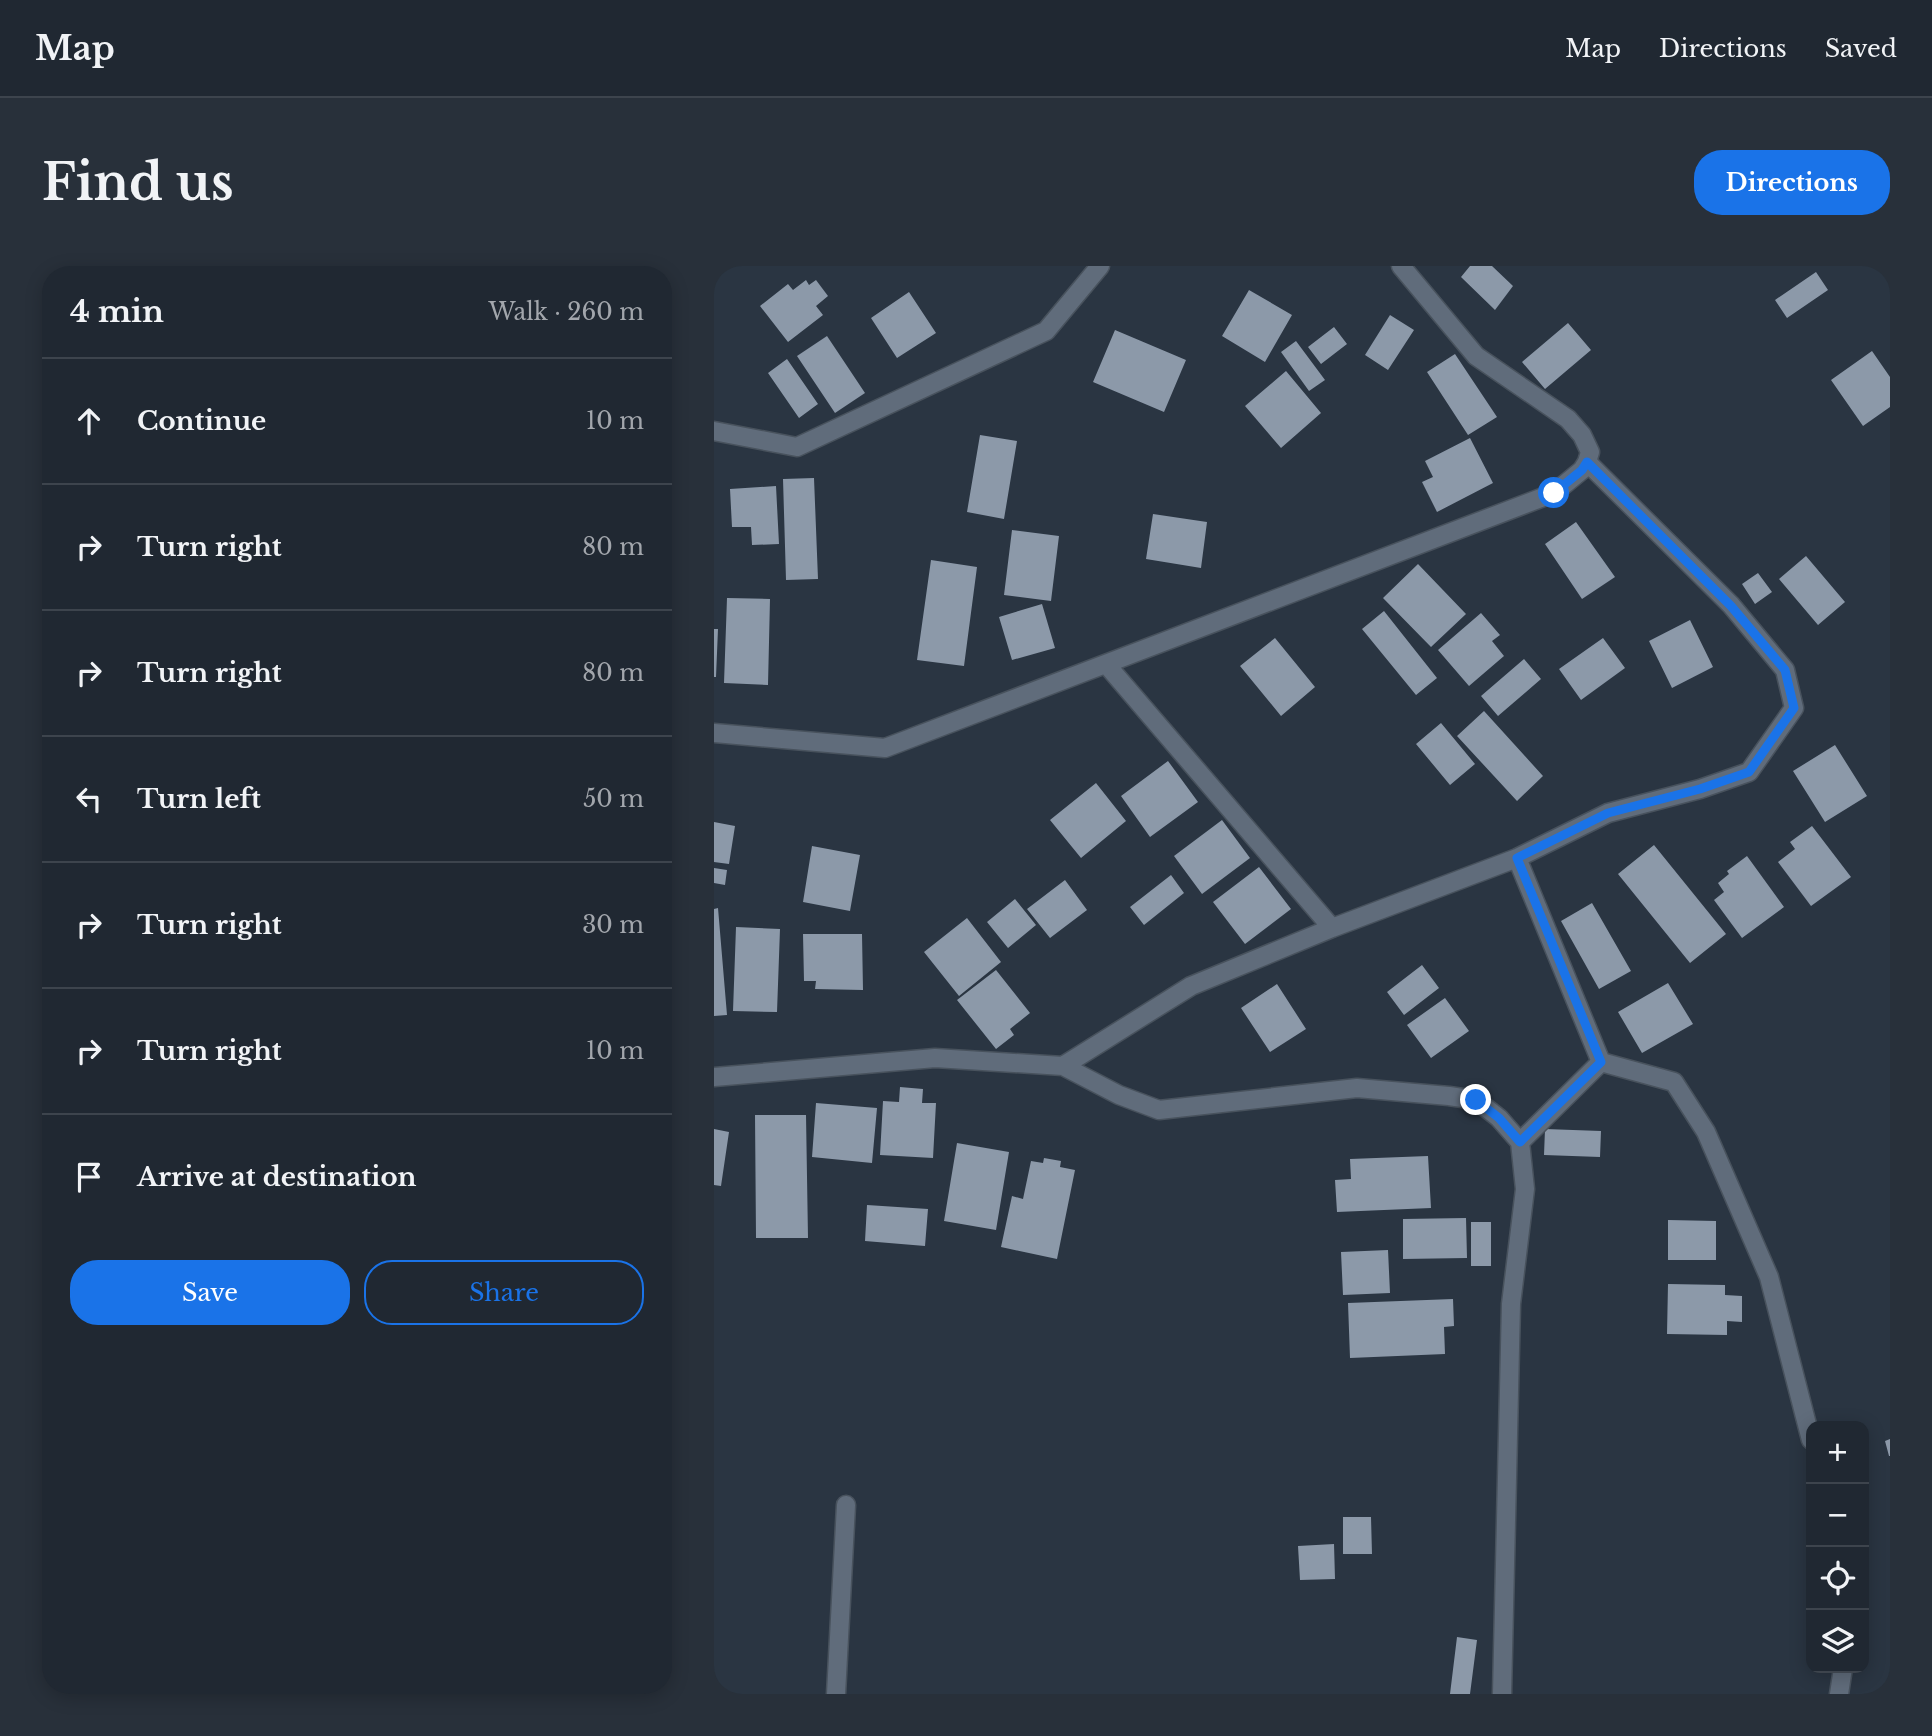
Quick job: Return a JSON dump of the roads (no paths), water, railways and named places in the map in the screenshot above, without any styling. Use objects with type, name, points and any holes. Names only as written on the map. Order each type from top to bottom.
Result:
[{"type":"street","points":[[714,431],[797,447],[1046,331],[1100,266]]},
{"type":"street","points":[[714,733],[886,748],[1554,493],[1582,470],[1587,462],[1590,452],[1582,435],[1568,419],[1476,356],[1401,266]]},
{"type":"street","points":[[1063,1066],[1191,986],[1332,928],[1517,858],[1608,813],[1700,789],[1749,772],[1794,708],[1785,670],[1731,606],[1587,462]]},
{"type":"street","points":[[1106,664],[1332,928]]},
{"type":"street","points":[[1517,858],[1601,1062]]},
{"type":"street","points":[[714,1077],[935,1058],[1063,1066],[1119,1095],[1159,1110],[1357,1088],[1476,1100],[1499,1118],[1520,1142],[1525,1189],[1511,1304],[1502,1694]]},
{"type":"street","points":[[1520,1142],[1601,1062]]},
{"type":"street","points":[[1601,1062],[1674,1082],[1706,1132],[1769,1278],[1806,1421]]},
{"type":"street","points":[[836,1694],[846,1505]]},
{"type":"street","points":[[1839,1694],[1842,1673]]}]
